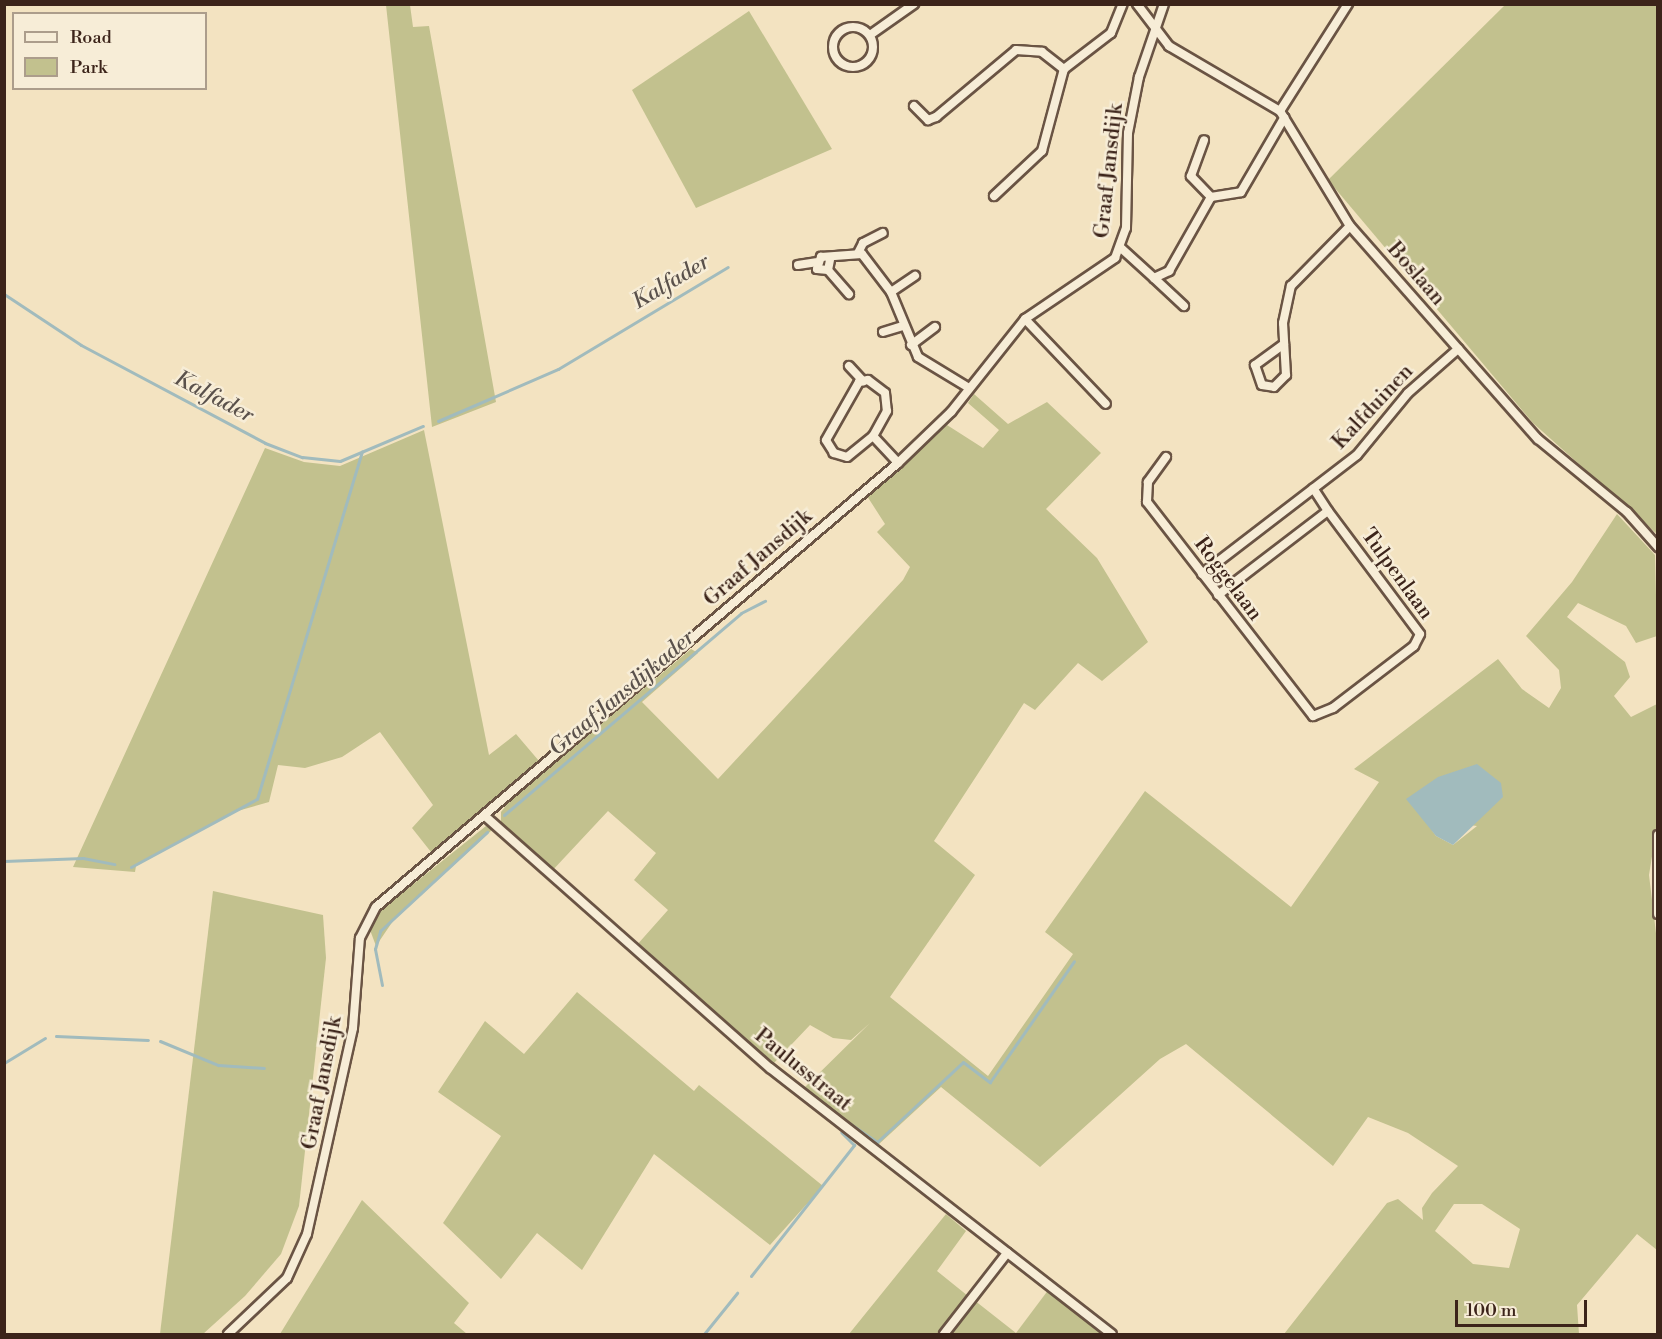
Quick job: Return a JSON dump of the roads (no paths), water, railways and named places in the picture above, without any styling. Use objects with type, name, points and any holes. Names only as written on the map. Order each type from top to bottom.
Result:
[{"type":"street","points":[[870,35],[914,4]]},
{"type":"street","points":[[994,196],[1042,151],[1064,69],[1111,33],[1123,4]]},
{"type":"street","points":[[1137,4],[1169,46],[1282,115]]},
{"type":"street","name":"Graaf Jansdijk","points":[[228,1335],[287,1278],[307,1234],[344,1082],[358,949],[367,922],[376,907],[486,817],[898,463],[969,388],[1025,319],[1103,270],[1121,248],[1128,133],[1154,28],[1164,4]]},
{"type":"street","points":[[1211,197],[1241,192],[1282,115],[1348,4]]},
{"type":"street","points":[[857,27],[870,35],[873,51],[864,64],[848,67],[835,57],[834,42],[842,30],[857,27]]},
{"type":"street","points":[[914,106],[928,120],[936,117],[1016,50],[1042,52],[1064,69]]},
{"type":"street","name":"Boslaan","points":[[1282,115],[1318,183],[1350,226],[1538,439],[1627,512],[1658,547]]},
{"type":"street","points":[[1204,140],[1191,176],[1211,197]]},
{"type":"street","points":[[1154,278],[1168,271],[1211,197]]},
{"type":"street","points":[[1284,344],[1255,365],[1262,385],[1274,387],[1286,375],[1284,344],[1291,286],[1350,226]]},
{"type":"street","points":[[798,265],[816,262],[823,256],[830,260],[858,252],[863,243],[883,233]]},
{"type":"street","points":[[1121,248],[1184,306]]},
{"type":"street","points":[[858,252],[891,292],[911,345],[926,365],[969,388]]},
{"type":"street","points":[[828,270],[830,260]]},
{"type":"street","points":[[816,262],[818,270],[828,270],[849,294]]},
{"type":"street","points":[[891,292],[915,276]]},
{"type":"street","points":[[1025,319],[1106,404]]},
{"type":"street","points":[[883,332],[903,326]]},
{"type":"street","points":[[911,345],[935,327]]},
{"type":"street","name":"Kalfduinen","points":[[1202,574],[1357,455],[1408,393],[1458,349]]},
{"type":"street","points":[[849,366],[862,381],[878,386],[888,401],[873,436],[847,457],[834,453],[826,441],[847,395],[862,381]]},
{"type":"street","points":[[873,436],[898,463]]},
{"type":"street","name":"Roggelaan","points":[[1166,457],[1148,482],[1147,502],[1313,716]]},
{"type":"street","points":[[1218,595],[1328,511],[1313,488]]},
{"type":"street","name":"Tulpenlaan","points":[[1313,716],[1323,715],[1369,681],[1414,646],[1420,634],[1328,511]]},
{"type":"street","name":"Paulusstraat","points":[[486,817],[770,1068],[1112,1335]]},
{"type":"street","points":[[1658,835],[1658,914]]},
{"type":"street","points":[[944,1335],[1006,1253]]},
{"type":"water","points":[[1477,764],[1501,783],[1503,797],[1453,845],[1436,836],[1406,799],[1438,777]]},
{"type":"waterway","name":"Kalfader","points":[[438,421],[558,369],[728,267]]},
{"type":"waterway","name":"Kalfader","points":[[4,294],[81,345],[265,443],[302,457],[340,461],[423,426]]},
{"type":"waterway","points":[[131,867],[257,799],[362,452]]},
{"type":"waterway","name":"Graaf Jansdijkader","points":[[504,815],[741,613],[765,601]]},
{"type":"waterway","name":"Graaf Jansdijkader","points":[[382,985],[375,949],[380,931],[487,832]]},
{"type":"waterway","points":[[4,861],[83,858],[114,864]]},
{"type":"waterway","points":[[849,1123],[877,1142],[963,1062],[990,1082],[1074,961]]},
{"type":"waterway","points":[[56,1036],[148,1040]]},
{"type":"waterway","points":[[4,1063],[45,1038]]},
{"type":"waterway","points":[[160,1041],[218,1065],[264,1068]]},
{"type":"waterway","points":[[751,1276],[854,1145],[841,1132]]},
{"type":"waterway","points":[[704,1334],[737,1293]]}]
